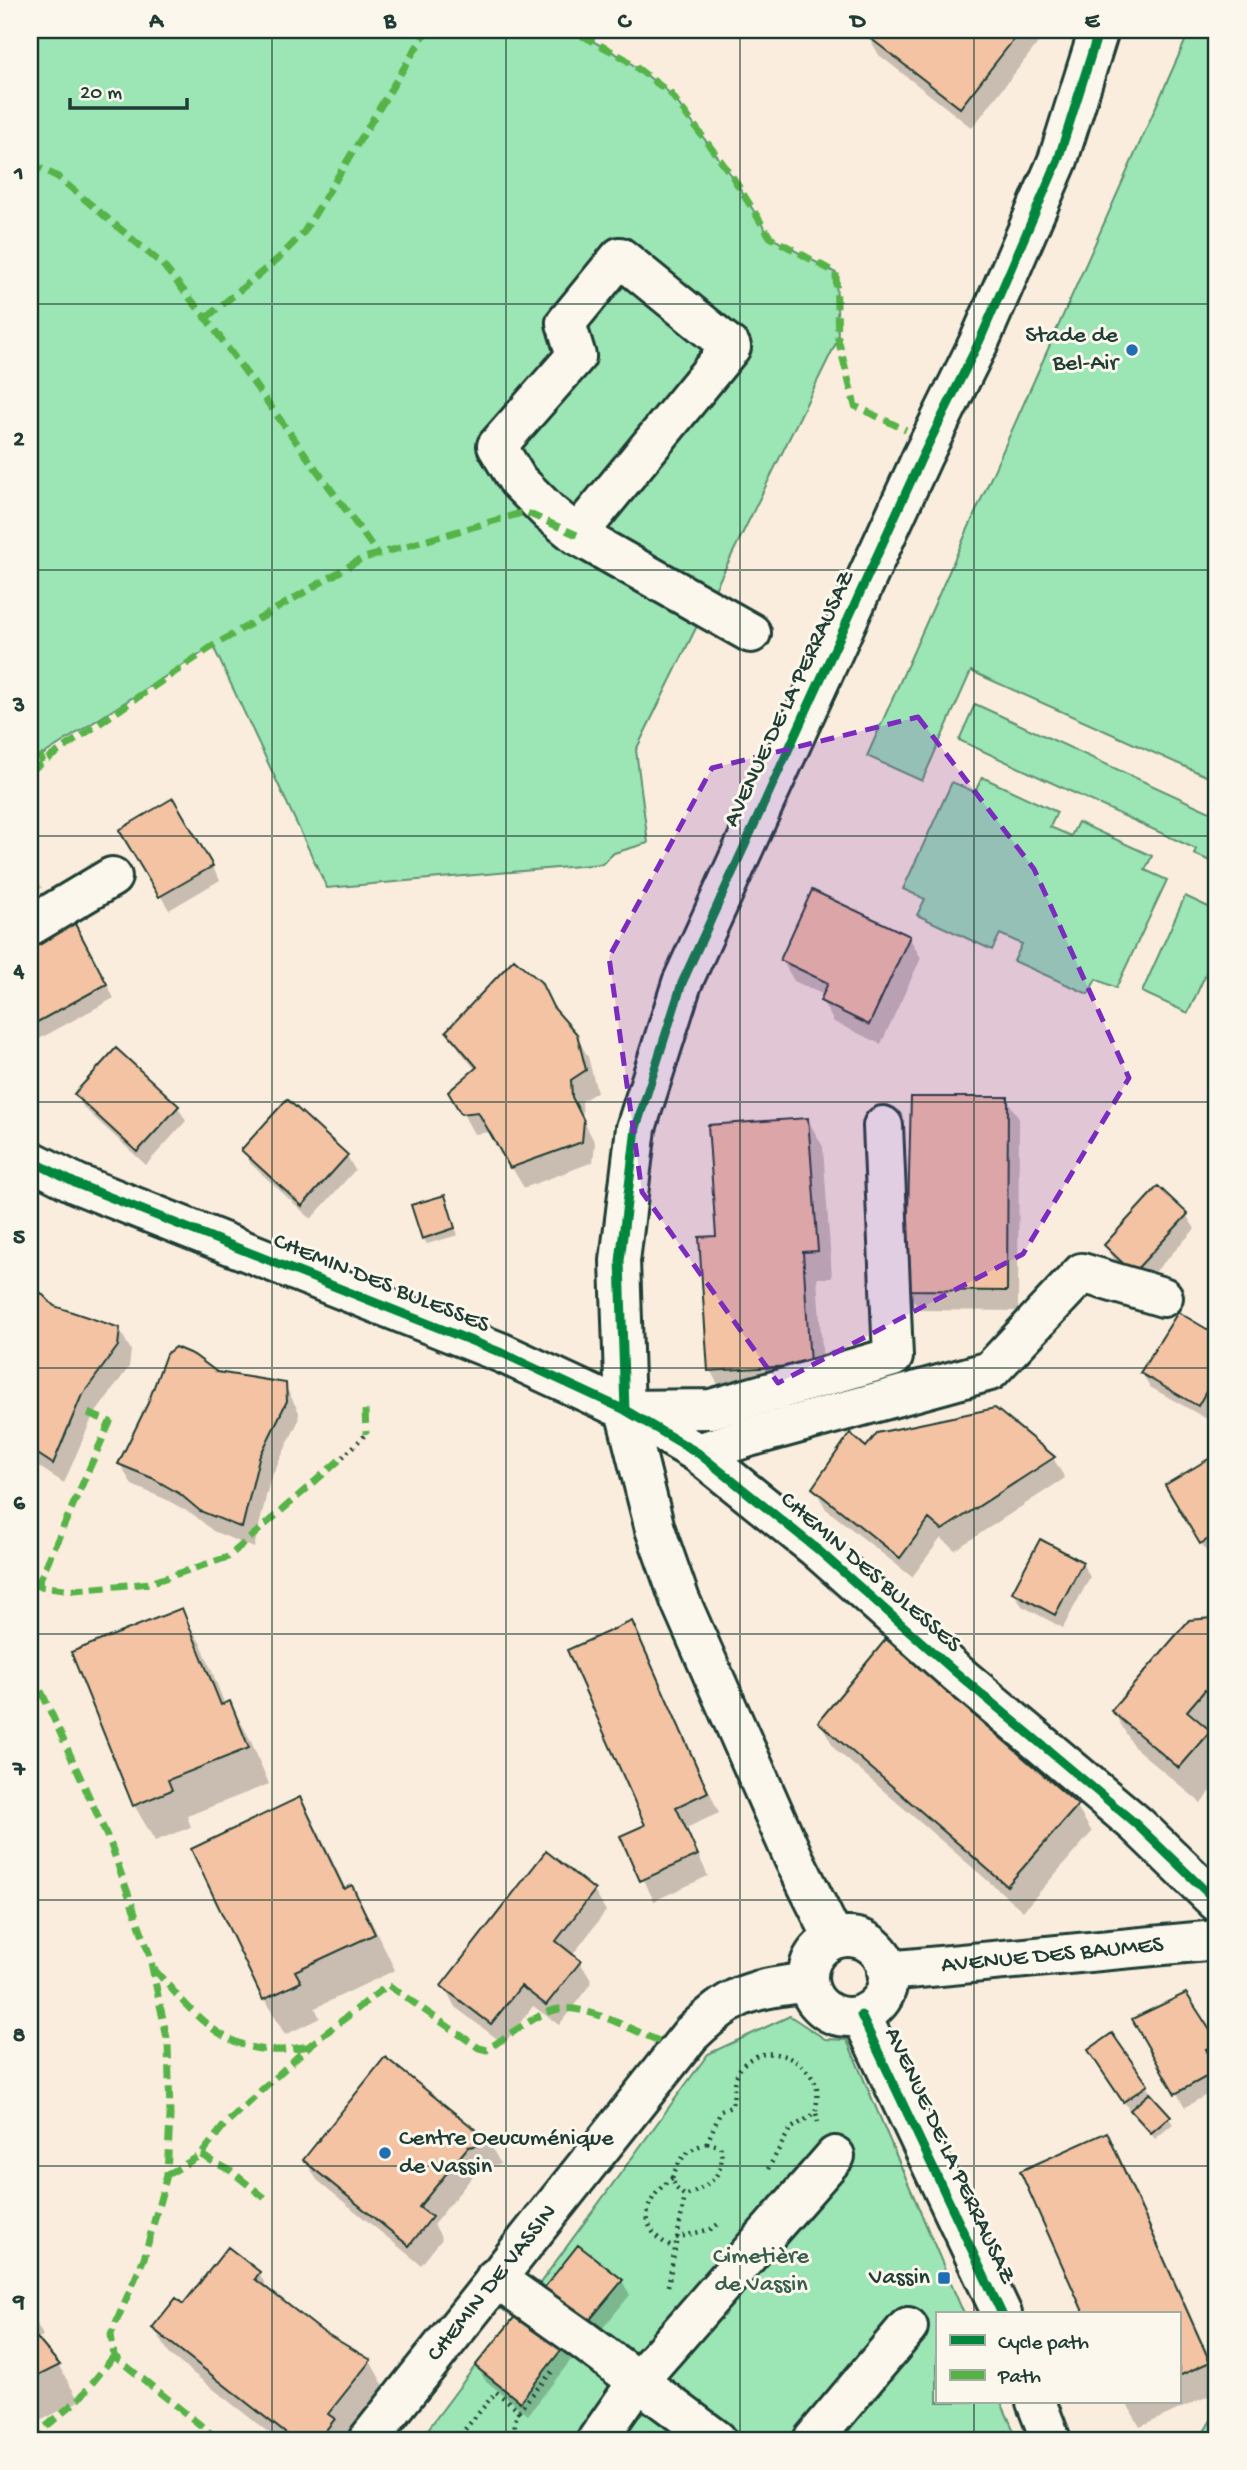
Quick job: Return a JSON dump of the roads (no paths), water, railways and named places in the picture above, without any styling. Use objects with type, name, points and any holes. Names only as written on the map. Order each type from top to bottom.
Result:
[{"type":"street","name":"AVENUE DE LA PERRAUSAZ","points":[[834,1939],[794,1859],[680,1600],[654,1529],[625,1410],[620,1261],[636,1128],[682,983],[922,457],[991,316],[1058,160],[1099,30]]},
{"type":"street","points":[[577,535],[731,347],[620,257],[566,323],[576,356],[497,446],[518,481],[577,535],[751,633]]},
{"type":"street","points":[[30,926],[112,877]]},
{"type":"street","points":[[625,1410],[711,1409],[893,1357],[883,1126]]},
{"type":"street","name":"CHEMIN DES BULESSES","points":[[30,1160],[77,1185],[502,1353],[625,1410],[698,1453],[816,1548],[953,1670],[1136,1824],[1217,1902]]},
{"type":"street","points":[[698,1453],[990,1371],[1082,1273],[1163,1297]]},
{"type":"street","points":[[848,1937],[874,1947],[883,1957],[887,1971],[887,1985],[882,1998],[873,2008],[861,2015],[847,2018],[827,2011],[812,1996],[807,1982],[808,1968],[813,1956],[822,1946],[834,1939],[848,1937]]},
{"type":"street","name":"AVENUE DES BAUMES","points":[[887,1971],[1217,1940]]},
{"type":"street","name":"CHEMIN DE VASSIN","points":[[368,2440],[691,2034],[717,2009],[734,1998],[753,1990],[807,1982]]},
{"type":"street","name":"AVENUE DE LA PERRAUSAZ","points":[[861,2015],[1001,2312]]},
{"type":"street","points":[[597,2440],[638,2381],[835,2156]]},
{"type":"street","points":[[495,2278],[717,2440]]},
{"type":"street","points":[[813,2440],[908,2327]]},
{"type":"street","points":[[1037,2404],[1051,2440]]},
{"type":"place","name":"Stade de Bel-Air","points":[[1132,350]]},
{"type":"place","name":"Centre Oeucuménique de Vassin","points":[[385,2153]]},
{"type":"place","name":"Vassin","points":[[944,2278]]},
{"type":"park label","name":"Cimetière de Vassin","points":[[761,2271]]}]
